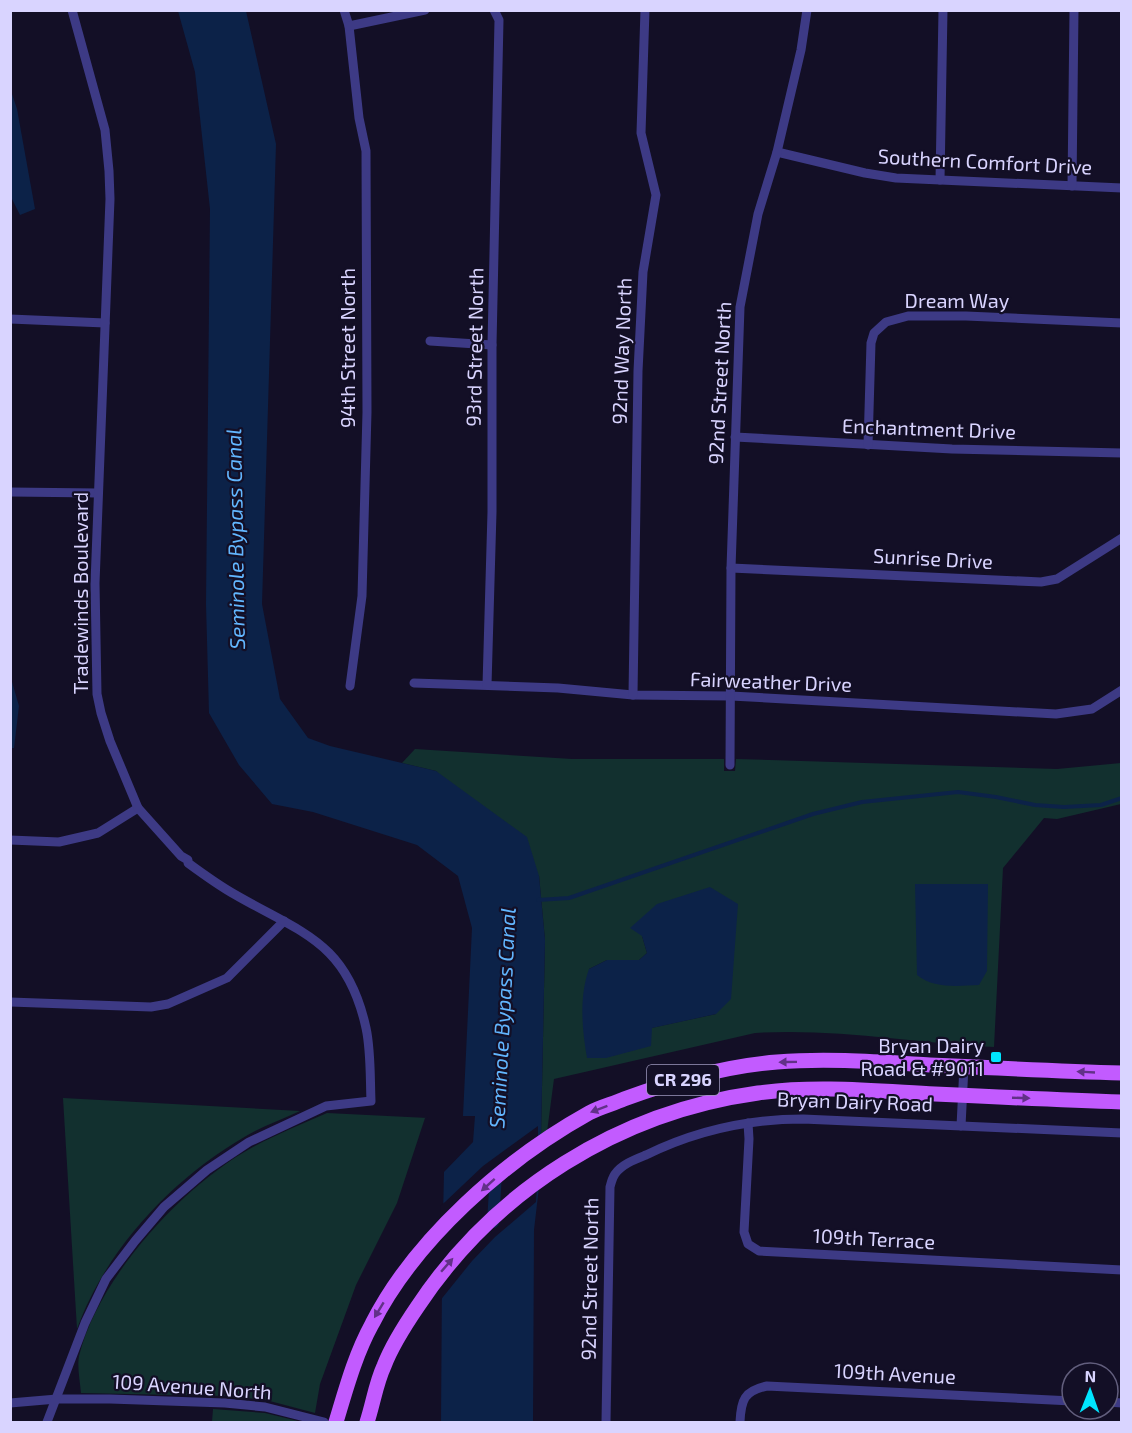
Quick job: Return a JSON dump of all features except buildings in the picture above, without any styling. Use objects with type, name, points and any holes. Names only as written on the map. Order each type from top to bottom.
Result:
[{"type":"main road","name":"Bryan Dairy Road","points":[[336,1422],[356,1355],[389,1294],[413,1262],[442,1228],[503,1171],[534,1148],[591,1112],[650,1089],[699,1076],[777,1062],[846,1060],[1122,1073]]},
{"type":"main road","name":"Bryan Dairy Road","points":[[368,1422],[383,1367],[413,1313],[439,1274],[468,1241],[533,1183],[587,1150],[638,1125],[689,1107],[758,1093],[793,1089],[856,1089],[1122,1102]]},
{"type":"street","name":"Tradewinds Boulevard","points":[[57,1400],[85,1323],[106,1279],[164,1207],[207,1170],[249,1142],[326,1106],[371,1101],[366,1029],[354,990],[339,963],[328,950],[285,921],[232,894],[181,856],[138,808],[100,713],[97,694],[95,583],[110,199],[109,171],[105,130],[72,10]]},
{"type":"street","name":"94th Street North","points":[[344,10],[349,26],[359,118],[366,152],[367,411],[362,596],[350,686]]},
{"type":"street","points":[[349,26],[425,10]]},
{"type":"street","name":"93rd Street North","points":[[487,685],[492,512],[492,345],[499,20],[494,10]]},
{"type":"street","name":"92nd Way North","points":[[633,695],[638,371],[643,272],[656,195],[642,133],[645,10]]},
{"type":"street","name":"92nd Street North","points":[[730,765],[731,568],[740,307],[758,214],[777,152],[801,50],[807,10]]},
{"type":"street","points":[[940,180],[943,10]]},
{"type":"street","points":[[1072,186],[1074,10]]},
{"type":"street","name":"Southern Comfort Drive","points":[[777,152],[896,178],[1122,188]]},
{"type":"street","name":"Dream Way","points":[[868,445],[871,343],[874,333],[886,322],[908,316],[943,316],[1122,323]]},
{"type":"street","points":[[10,319],[105,323]]},
{"type":"street","points":[[429,341],[492,345]]},
{"type":"street","name":"Enchantment Drive","points":[[735,437],[868,445],[1122,453]]},
{"type":"street","points":[[10,492],[98,493]]},
{"type":"street","name":"Sunrise Drive","points":[[731,568],[1041,582],[1057,579],[1122,538]]},
{"type":"street","name":"Fairweather Drive","points":[[414,683],[558,688],[633,695],[731,696],[1056,714],[1092,709],[1122,690]]},
{"type":"street","points":[[10,840],[59,842],[98,833],[138,808]]},
{"type":"street","points":[[10,1002],[151,1007],[168,1004],[227,978],[285,921]]},
{"type":"street","name":"Bryan Dairy Road","points":[[961,1126],[964,1066]]},
{"type":"street","name":"Bryan Dairy Road","points":[[748,1123],[803,1119],[1122,1133]]},
{"type":"street","name":"92nd Street North","points":[[606,1422],[610,1187],[615,1174],[627,1164],[662,1147],[707,1132],[748,1123]]},
{"type":"street","name":"109th Terrace","points":[[748,1123],[744,1232],[748,1244],[759,1251],[1122,1270]]},
{"type":"street","name":"109th Avenue","points":[[740,1422],[744,1398],[754,1389],[767,1386],[1060,1400]]},
{"type":"street","name":"109 Avenue North","points":[[10,1403],[110,1399],[225,1403],[266,1407],[324,1422]]},
{"type":"street","points":[[47,1422],[57,1400]]},
{"type":"green space","points":[[415,749],[572,759],[724,759],[724,771],[735,771],[736,759],[1057,769],[1121,763],[1121,804],[1057,819],[1044,818],[1003,868],[994,1047],[845,1034],[755,1033],[554,1079],[547,1132],[541,1136],[545,940],[539,876],[436,771],[402,763]],"holes":[[[642,936],[716,1014],[651,1028],[589,969],[607,960],[639,960],[647,953]]]},
{"type":"green space","points":[[63,1098],[300,1111],[253,1132],[219,1153],[168,1194],[145,1218],[105,1271],[77,1329]]},
{"type":"green space","points":[[327,1113],[428,1118],[425,1118],[397,1203],[356,1285],[320,1384],[315,1413],[266,1400],[225,1396],[81,1393],[78,1360],[89,1326],[104,1296],[147,1236],[172,1209],[226,1164],[262,1142]]},
{"type":"green space","points":[[213,1409],[265,1413],[302,1422],[212,1422]]},
{"type":"water","points":[[178,11],[246,11],[276,144],[262,604],[280,699],[308,738],[330,746],[436,771],[527,837],[539,876],[545,940],[541,1136],[443,1218],[444,1172],[473,1142],[475,1116],[463,1116],[472,928],[458,876],[417,845],[313,812],[272,804],[239,765],[209,713],[206,604],[210,209],[195,72]]},
{"type":"water","points":[[10,88],[17,109],[35,209],[20,215],[11,197]]},
{"type":"water","points":[[10,675],[19,706],[14,748],[11,748]]},
{"type":"water","points":[[915,884],[988,884],[987,971],[979,985],[939,985],[917,975]]},
{"type":"water","points":[[710,887],[738,904],[731,999],[716,1014],[652,1028],[651,1046],[606,1058],[587,1058],[582,1013],[589,969],[607,960],[639,960],[647,953],[642,936],[630,928],[657,904]]},
{"type":"water","points":[[539,1187],[534,1230],[533,1422],[441,1422],[442,1280]]},
{"type":"pier","points":[[538,1126],[538,1142],[441,1220],[440,1206],[483,1166]]},
{"type":"pier","points":[[537,1185],[536,1202],[495,1237],[439,1302],[439,1280]]},
{"type":"waterway","points":[[538,900],[569,898],[813,814],[862,802],[958,792],[1035,805],[1064,807],[1101,805],[1122,798]]},
{"type":"waterway","name":"Seminole Bypass Canal","points":[[493,1222],[496,1174]]},
{"type":"place","name":"Bryan Dairy Road & #9011","points":[[996,1057]]}]
